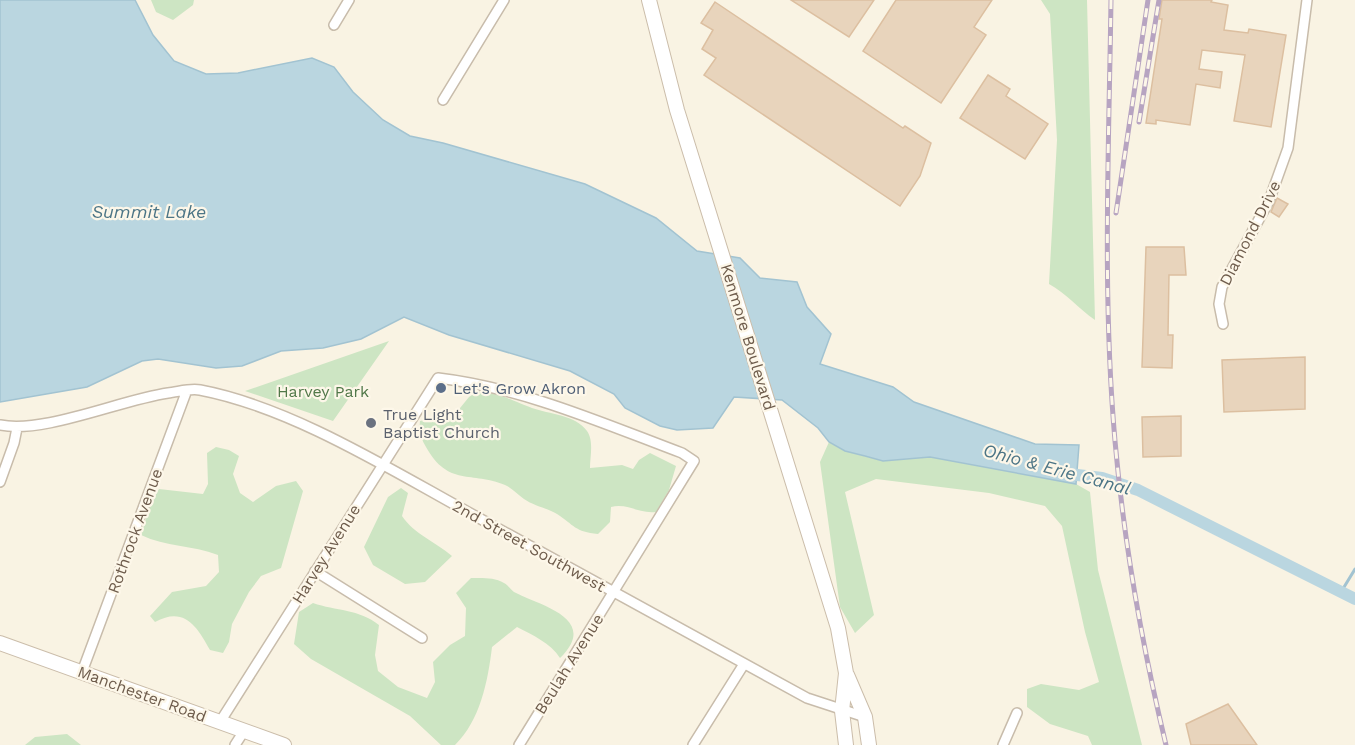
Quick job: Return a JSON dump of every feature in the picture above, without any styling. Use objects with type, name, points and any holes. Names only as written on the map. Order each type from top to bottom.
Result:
[{"type":"main road","name":"Kenmore Boulevard","points":[[649,0],[677,110],[830,601],[846,673],[865,717],[869,745]]},
{"type":"main road","name":"Manchester Road","points":[[0,643],[284,745]]},
{"type":"main road","name":"Kenmore Boulevard","points":[[846,673],[842,711],[846,745]]},
{"type":"street","points":[[334,25],[349,0]]},
{"type":"street","points":[[443,100],[504,0]]},
{"type":"street","name":"Diamond Drive","points":[[1223,324],[1219,304],[1222,287],[1269,201],[1288,148],[1307,0]]},
{"type":"street","name":"Harvey Avenue","points":[[220,722],[438,378],[474,382],[523,395],[682,453],[694,461]]},
{"type":"street","points":[[0,425],[17,428],[188,390]]},
{"type":"street","name":"2nd Street Southwest","points":[[188,390],[197,390],[260,408],[312,430],[807,698],[865,717]]},
{"type":"street","name":"Rothrock Avenue","points":[[82,672],[188,390]]},
{"type":"street","points":[[0,482],[17,428]]},
{"type":"street","name":"Beulah Avenue","points":[[519,745],[694,461]]},
{"type":"street","points":[[315,571],[422,638]]},
{"type":"street","points":[[693,745],[744,664]]},
{"type":"street","points":[[1003,745],[1017,713]]},
{"type":"street","points":[[235,745],[244,730]]},
{"type":"green space","points":[[151,0],[194,0],[193,5],[173,20],[156,12]]},
{"type":"green space","points":[[1041,0],[1087,0],[1095,320],[1049,284],[1057,140],[1050,14]]},
{"type":"green space","name":"Harvey Park","points":[[389,341],[333,421],[245,391]]},
{"type":"green space","points":[[478,391],[562,416],[582,426],[589,435],[591,444],[590,468],[622,465],[633,469],[639,460],[650,453],[676,466],[669,490],[656,512],[644,512],[623,506],[611,507],[610,522],[598,534],[584,532],[553,512],[528,501],[505,485],[461,476],[443,468],[434,460],[424,444],[420,432],[420,421],[456,413],[469,397]]},
{"type":"green space","points":[[829,442],[845,451],[883,461],[930,457],[1076,484],[1090,492],[1098,570],[1142,745],[1092,745],[1088,736],[1050,724],[1027,707],[1027,689],[1041,684],[1079,690],[1099,682],[1085,632],[1062,526],[1045,506],[989,493],[876,479],[845,492],[874,615],[855,633],[840,607],[820,462]]},
{"type":"green space","points":[[216,447],[229,450],[239,456],[233,474],[240,493],[253,502],[276,486],[296,481],[303,491],[281,568],[261,576],[249,592],[232,624],[229,642],[223,653],[210,650],[195,626],[188,621],[174,616],[155,622],[150,616],[172,592],[206,586],[219,572],[218,555],[160,542],[141,535],[150,505],[159,489],[203,494],[208,484],[207,453]]},
{"type":"green space","points":[[401,488],[408,493],[402,516],[413,528],[452,556],[425,582],[405,584],[373,565],[364,547],[388,497]]},
{"type":"green space","points":[[471,578],[492,579],[504,583],[514,592],[561,615],[570,623],[573,633],[571,644],[560,658],[535,636],[517,627],[492,647],[485,687],[477,712],[464,735],[455,745],[441,745],[410,716],[311,659],[294,644],[299,612],[313,603],[363,616],[379,625],[375,655],[378,671],[398,687],[427,698],[435,682],[433,662],[450,645],[465,636],[466,608],[456,593]]},
{"type":"green space","points":[[67,734],[81,745],[25,745],[35,737]]},
{"type":"water","name":"Summit Lake","points":[[0,0],[135,0],[153,35],[174,61],[206,74],[238,73],[312,58],[334,67],[353,92],[383,120],[410,136],[443,143],[585,184],[656,218],[697,251],[740,258],[760,278],[797,282],[807,307],[831,334],[820,364],[893,387],[914,402],[1035,444],[1079,445],[1076,484],[930,457],[883,461],[845,451],[829,442],[818,428],[782,400],[734,397],[713,428],[677,430],[660,426],[625,408],[614,394],[570,371],[449,335],[404,317],[361,339],[323,348],[281,351],[242,366],[216,368],[158,359],[142,361],[87,387],[0,402]]},
{"type":"building","points":[[791,0],[874,0],[849,37]]},
{"type":"building","points":[[896,0],[992,0],[974,27],[986,35],[941,103],[863,51]]},
{"type":"building","points":[[1162,0],[1212,0],[1211,2],[1228,5],[1224,30],[1248,33],[1249,29],[1286,35],[1271,127],[1234,121],[1245,55],[1202,50],[1199,69],[1222,72],[1220,88],[1196,84],[1190,125],[1156,120],[1156,124],[1146,123],[1162,19],[1159,19]]},
{"type":"building","points":[[715,2],[903,128],[905,126],[931,143],[920,176],[900,206],[704,75],[716,58],[702,49],[713,30],[701,23]]},
{"type":"building","points":[[988,75],[1010,89],[1006,96],[1048,124],[1025,159],[960,118]]},
{"type":"building","points":[[1277,198],[1288,204],[1279,217],[1271,212]]},
{"type":"building","points":[[1146,247],[1184,247],[1186,275],[1169,275],[1168,335],[1173,335],[1172,368],[1142,367]]},
{"type":"building","points":[[1305,357],[1305,409],[1224,412],[1222,360]]},
{"type":"building","points":[[1181,416],[1181,456],[1143,457],[1142,417]]},
{"type":"building","points":[[1228,704],[1257,745],[1191,745],[1186,724]]},
{"type":"waterway","name":"Ohio & Erie Canal","points":[[1061,473],[1102,478],[1138,490],[1355,599]]},
{"type":"waterway","points":[[1341,592],[1355,569]]},
{"type":"railway","points":[[1111,0],[1107,275],[1115,441],[1123,517],[1135,594],[1166,745]]},
{"type":"railway","points":[[1116,213],[1148,0]]},
{"type":"railway","points":[[1139,122],[1159,0]]},
{"type":"place","name":"Let's Grow Akron","points":[[441,388]]},
{"type":"place","name":"True Light Baptist Church","points":[[371,423]]}]
